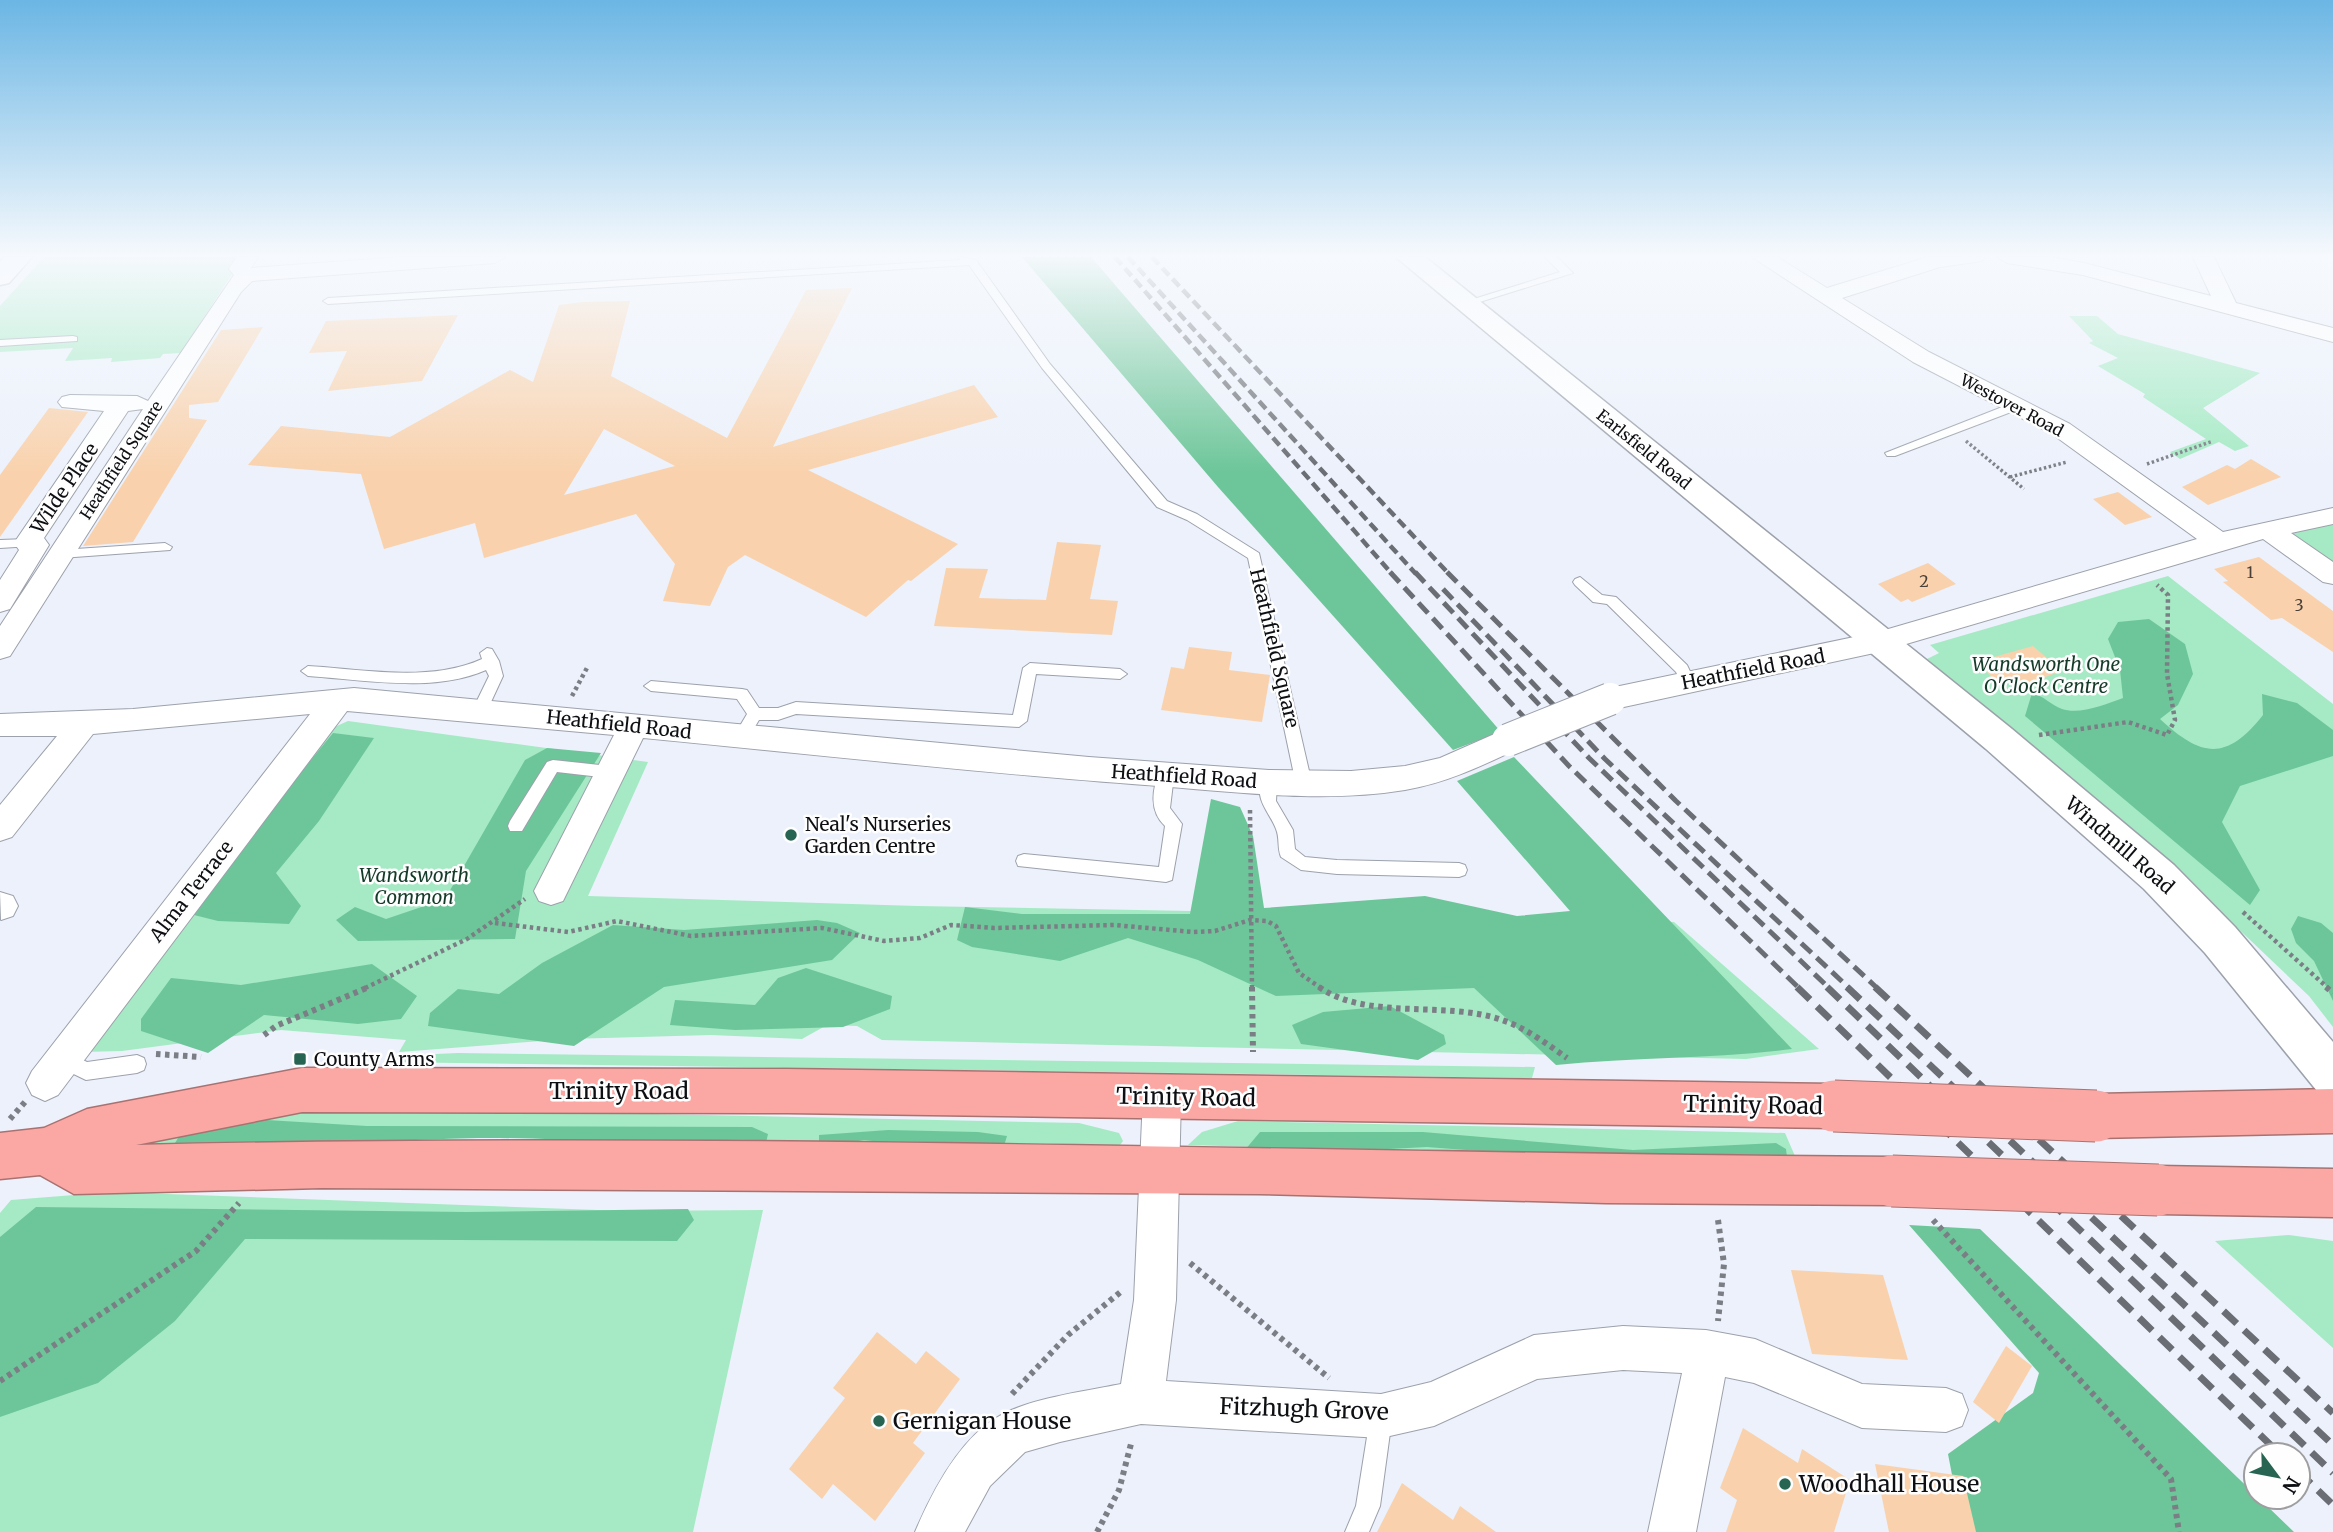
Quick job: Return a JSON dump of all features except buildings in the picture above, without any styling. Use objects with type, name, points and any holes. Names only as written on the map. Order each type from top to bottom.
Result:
[{"type":"highway","name":"Trinity Road","points":[[0,1156],[47,1150],[87,1132],[302,1090],[774,1091],[1834,1107],[2096,1116],[2333,1111]]},
{"type":"highway","points":[[47,1150],[74,1170],[284,1164],[1161,1171],[1892,1181],[2333,1193]]},
{"type":"main road","name":"Earlsfield Road","points":[[1497,328],[1879,642]]},
{"type":"main road","name":"Windmill Road","points":[[1879,642],[2159,877],[2220,940],[2333,1076]]},
{"type":"street","name":"Heathfield Square","points":[[0,649],[207,328]]},
{"type":"street","name":"Westover Road","points":[[1876,328],[1921,357],[2061,429],[2218,542]]},
{"type":"street","points":[[2310,328],[2333,335]]},
{"type":"street","name":"Wilde Place","points":[[0,602],[36,545],[27,543],[133,404],[70,402]]},
{"type":"street","name":"Heathfield Road","points":[[0,725],[83,725],[364,699],[634,726],[748,725],[1167,775],[1304,783],[1405,778],[1447,768],[1610,699],[1879,642],[2218,542],[2267,529],[2333,517]]},
{"type":"street","points":[[2267,529],[2333,575]]},
{"type":"street","name":"Alma Terrace","points":[[54,1071],[338,700]]},
{"type":"street","points":[[0,828],[83,725]]},
{"type":"street","points":[[551,891],[634,726]]},
{"type":"street","points":[[1141,1402],[1150,1353],[1157,1268],[1162,1097]]},
{"type":"street","name":"Fitzhugh Grove","points":[[1011,1434],[1141,1402],[1362,1415],[1434,1404],[1534,1357],[1623,1348],[1710,1353],[1755,1361],[1862,1406],[1946,1410]]},
{"type":"street","points":[[1672,1532],[1710,1353]]},
{"type":"street","points":[[939,1532],[974,1470],[1011,1434]]},
{"type":"lane","name":"Heathfield Square","points":[[1018,328],[1046,366],[1162,504],[1192,517],[1254,556],[1304,783]]},
{"type":"lane","points":[[0,343],[73,339]]},
{"type":"lane","points":[[1891,453],[2015,406]]},
{"type":"lane","points":[[0,544],[27,543]]},
{"type":"lane","points":[[61,554],[165,547]]},
{"type":"lane","points":[[1580,582],[1598,599],[1611,600],[1682,669],[1688,682]]},
{"type":"lane","points":[[309,671],[430,678],[463,674],[489,657],[496,676],[494,687],[480,711]]},
{"type":"lane","points":[[651,686],[741,694],[748,725],[796,708],[1019,721],[1030,668],[1120,674]]},
{"type":"lane","points":[[516,825],[553,766],[610,772]]},
{"type":"lane","points":[[1024,861],[1166,874],[1174,824],[1163,817],[1159,809],[1167,775]]},
{"type":"lane","points":[[1260,782],[1268,802],[1285,830],[1286,852],[1301,863],[1336,867],[1459,870]]},
{"type":"lane","points":[[54,1071],[86,1071],[137,1064]]},
{"type":"lane","points":[[1357,1532],[1368,1506],[1362,1415]]},
{"type":"path","points":[[1951,431],[2024,489]]},
{"type":"path","points":[[2136,467],[2213,441]]},
{"type":"path","points":[[2010,477],[2070,461]]},
{"type":"path","points":[[2036,736],[2128,722],[2167,735],[2175,720],[2168,698],[2165,654],[2168,596],[2136,565]]},
{"type":"path","points":[[1253,1052],[1250,920],[1260,782]]},
{"type":"path","points":[[264,1035],[276,1026],[395,976],[464,943],[495,923],[533,892],[551,891]]},
{"type":"path","points":[[495,923],[568,932],[617,921],[691,936],[822,928],[884,941],[920,938],[951,925],[994,928],[1114,925],[1193,932],[1215,931],[1250,920],[1267,921],[1276,926],[1299,973],[1332,996],[1355,1005],[1404,1006],[1501,1019],[1532,1034],[1567,1058]]},
{"type":"path","points":[[137,1064],[159,1052],[201,1057]]},
{"type":"path","points":[[0,1381],[197,1251],[217,1232],[242,1198]]},
{"type":"path","points":[[1710,1353],[1724,1264],[1718,1220]]},
{"type":"path","points":[[1940,1227],[2171,1479],[2179,1532]]},
{"type":"path","points":[[1011,1434],[1007,1399],[1068,1335],[1132,1282],[1180,1254],[1338,1385],[1362,1415]]},
{"type":"path","points":[[1097,1532],[1119,1490],[1141,1402]]},
{"type":"green space","points":[[0,328],[197,328],[181,353],[163,354],[160,358],[111,362],[112,358],[65,361],[73,348],[0,352]]},
{"type":"green space","points":[[1083,328],[1153,328],[1501,732],[1453,750],[1218,487]]},
{"type":"green space","points":[[2081,328],[2112,328],[2118,334],[2260,373],[2203,408],[2249,446],[2235,451],[2219,442],[2180,459],[2170,452],[2206,439],[2143,397],[2145,394],[2098,366],[2118,358],[2089,343],[2093,341]]},
{"type":"green space","points":[[2333,522],[2333,575],[2288,533]]},
{"type":"green space","name":"Wandsworth One O'Clock Centre","points":[[2168,576],[2333,704],[2333,1027],[2309,996],[2169,863],[1925,660],[1939,653],[1930,645]]},
{"type":"green space","points":[[2149,619],[2185,644],[2193,674],[2178,705],[2160,719],[2188,741],[2213,749],[2237,741],[2263,715],[2262,694],[2297,703],[2333,730],[2333,756],[2240,786],[2222,822],[2260,890],[2250,905],[2025,716],[2032,693],[2062,709],[2077,711],[2123,698],[2120,670],[2108,639],[2118,622]]},
{"type":"green space","name":"Wandsworth Common","points":[[348,721],[648,762],[588,896],[917,906],[1674,922],[1819,1049],[1746,1059],[882,1040],[857,1026],[827,1025],[802,1039],[711,1035],[568,1039],[399,1052],[406,1040],[281,1030],[122,1051],[82,1052],[330,729]]},
{"type":"green space","points":[[333,733],[374,738],[319,821],[276,873],[301,906],[289,924],[218,921],[186,913]]},
{"type":"green space","points":[[547,748],[601,753],[526,871],[515,939],[358,941],[336,920],[355,907],[386,919],[445,899],[525,760]]},
{"type":"green space","points":[[1514,757],[1792,1049],[1556,1065],[1474,988],[1276,996],[1198,960],[1128,938],[1060,961],[972,947],[957,940],[965,907],[1022,914],[1190,914],[1211,799],[1240,807],[1253,836],[1264,908],[1425,896],[1517,916],[1570,911],[1457,781]]},
{"type":"green space","points":[[2298,916],[2321,923],[2333,933],[2333,1001],[2314,961],[2296,943],[2291,929]]},
{"type":"green space","points":[[817,920],[837,923],[860,933],[832,960],[664,987],[574,1046],[428,1026],[430,1013],[458,989],[499,994],[542,963],[613,925],[684,930]]},
{"type":"green space","points":[[372,964],[417,996],[401,1019],[358,1024],[264,1015],[208,1053],[141,1031],[141,1019],[171,978],[241,985]]},
{"type":"green space","points":[[806,968],[892,996],[890,1009],[843,1027],[735,1030],[670,1025],[675,1000],[755,1005],[778,978]]},
{"type":"green space","points":[[1390,1006],[1444,1035],[1446,1044],[1418,1060],[1301,1044],[1292,1025],[1323,1012]]},
{"type":"green space","points":[[458,1053],[1535,1067],[1532,1078],[388,1062],[393,1056]]},
{"type":"green space","points":[[367,1108],[1079,1123],[1119,1133],[1123,1141],[1117,1149],[476,1136],[157,1151],[97,1144],[252,1116]]},
{"type":"green space","points":[[234,1118],[367,1126],[752,1127],[768,1134],[766,1143],[730,1145],[478,1138],[289,1145],[175,1143],[183,1130]]},
{"type":"green space","points":[[1238,1121],[1785,1133],[1798,1163],[1188,1145],[1202,1132]]},
{"type":"green space","points":[[888,1130],[978,1132],[1007,1136],[1001,1156],[864,1140],[819,1148],[819,1135]]},
{"type":"green space","points":[[1260,1132],[1423,1132],[1633,1150],[1776,1143],[1786,1149],[1787,1157],[1621,1162],[1427,1147],[1239,1157]]},
{"type":"green space","points":[[112,1192],[625,1211],[763,1210],[693,1532],[0,1532],[0,1213],[11,1200]]},
{"type":"green space","points":[[36,1207],[466,1212],[688,1209],[694,1220],[677,1241],[245,1239],[175,1321],[98,1383],[0,1417],[0,1237]]},
{"type":"green space","points":[[1909,1225],[1980,1229],[2242,1482],[2242,1511],[2272,1511],[2294,1532],[1963,1532],[1948,1454],[2033,1393],[2039,1373]]},
{"type":"green space","points":[[2289,1235],[2333,1241],[2333,1348],[2215,1241]]},
{"type":"railway","points":[[1177,328],[1392,574]]},
{"type":"railway","points":[[1193,328],[1416,574]]},
{"type":"railway","points":[[1219,328],[1449,574]]},
{"type":"railway","points":[[1390,572],[1569,766],[1799,988]]},
{"type":"railway","points":[[1415,572],[1589,758],[1829,988]]},
{"type":"railway","points":[[1449,574],[1676,801],[1877,988]]},
{"type":"railway","points":[[1443,589],[1605,759],[1849,988]]},
{"type":"railway","points":[[1797,987],[2267,1441]]},
{"type":"railway","points":[[1827,987],[2333,1473]]},
{"type":"railway","points":[[1847,987],[2333,1445]]},
{"type":"railway","points":[[1875,987],[2333,1413]]},
{"type":"railway","points":[[2312,1485],[2333,1505]]},
{"type":"place","name":"Neal's Nurseries Garden Centre","points":[[791,835]]},
{"type":"place","name":"County Arms","points":[[300,1059]]},
{"type":"place","name":"Gernigan House","points":[[879,1421]]},
{"type":"place","name":"Woodhall House","points":[[1785,1484]]}]
